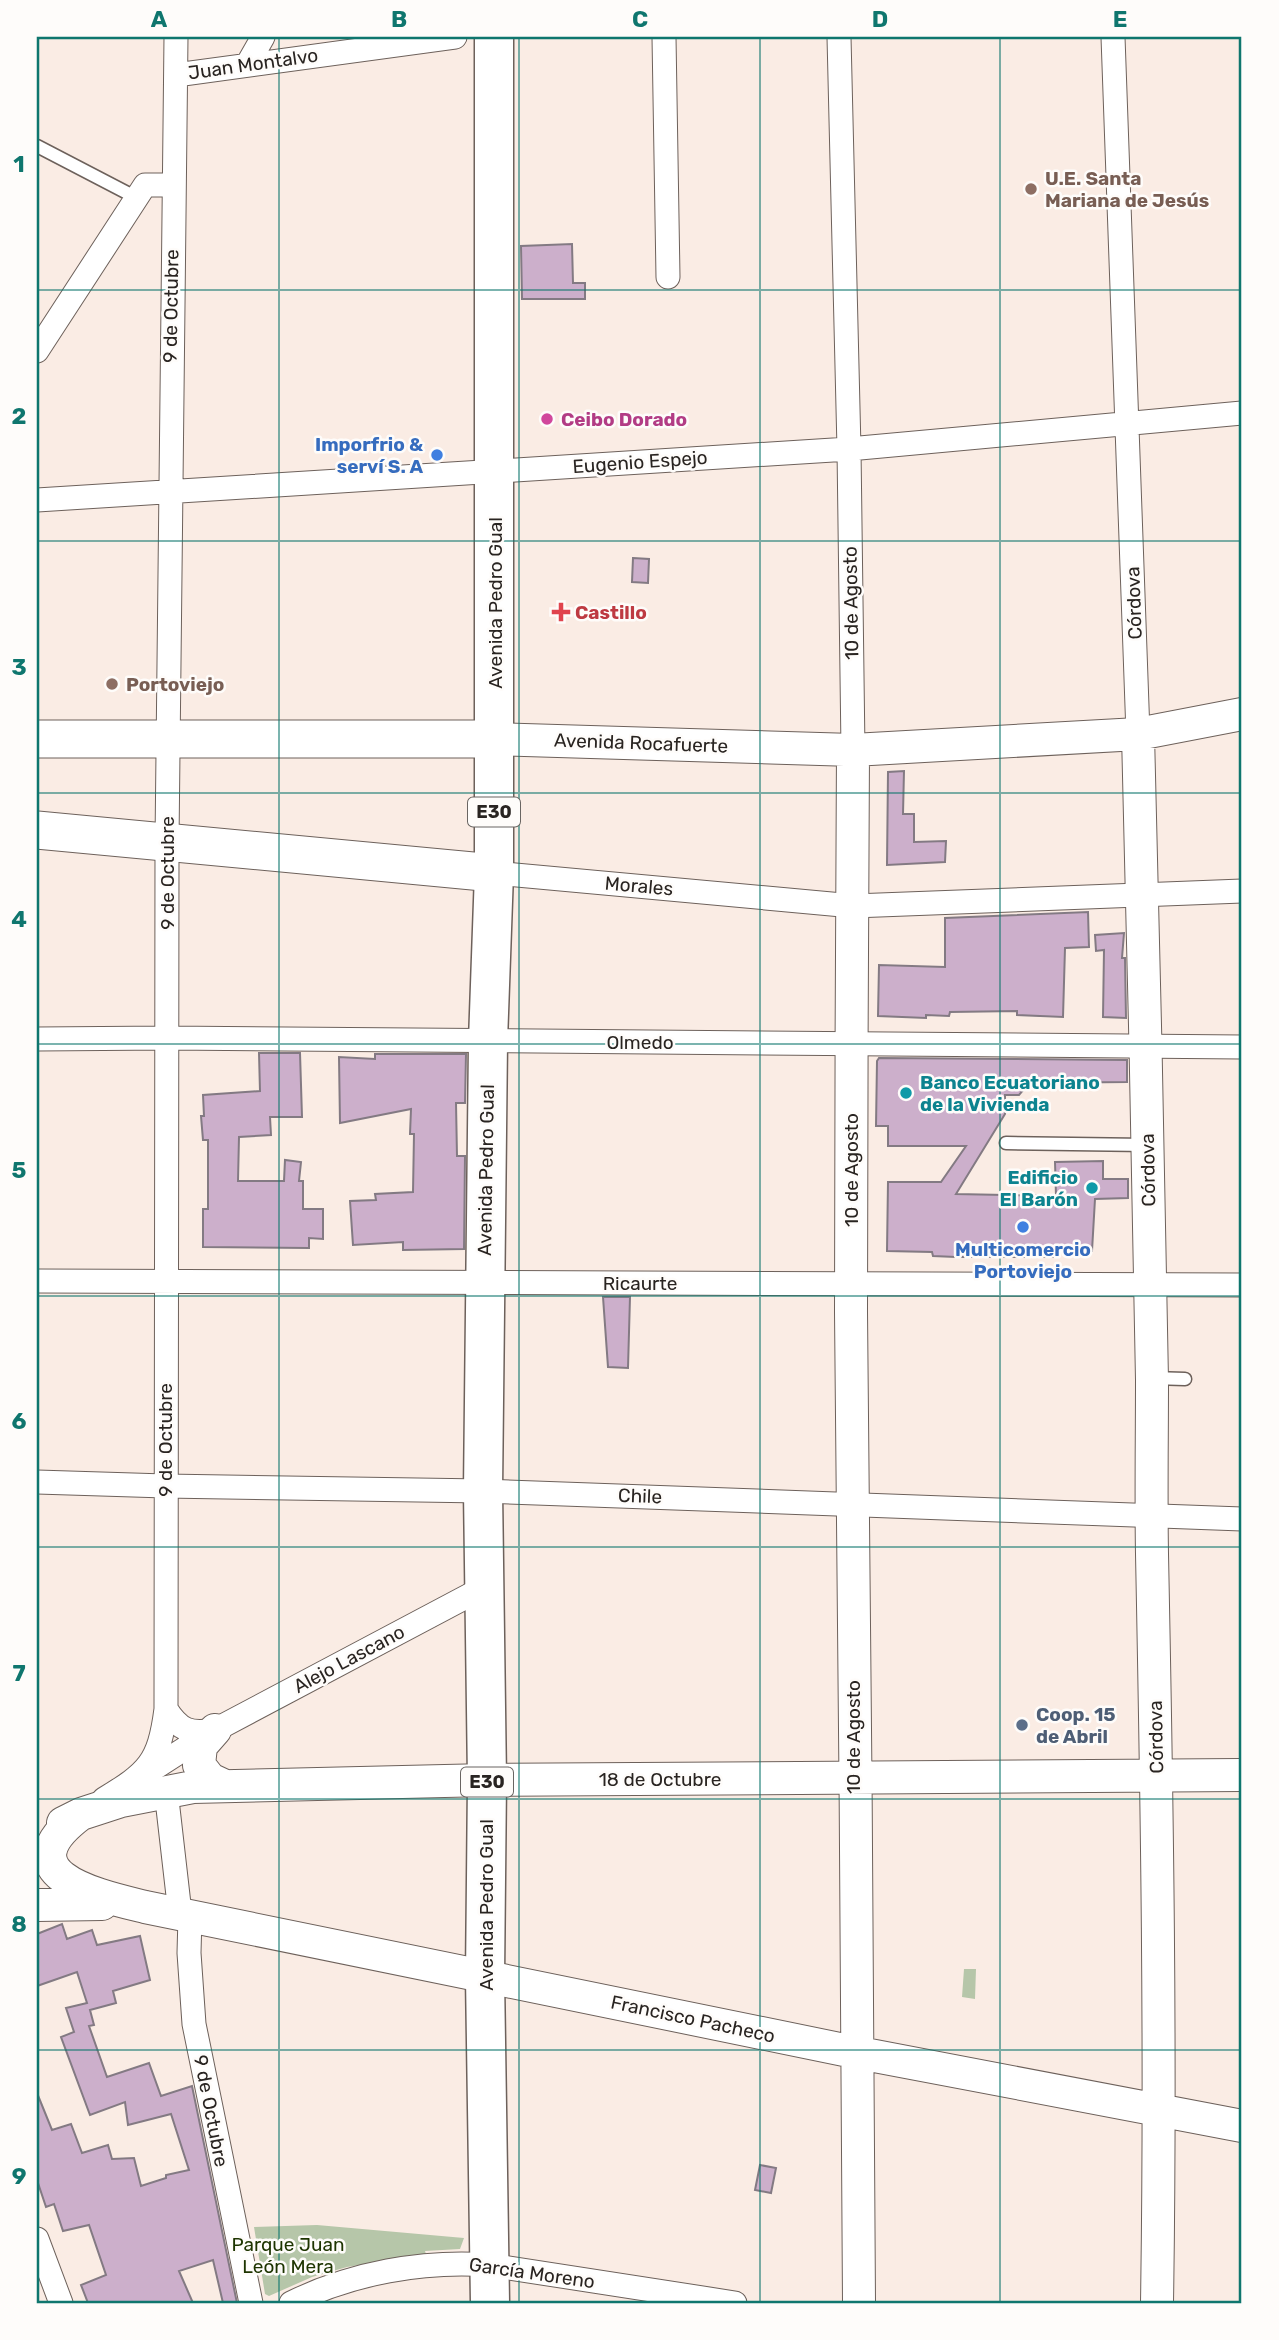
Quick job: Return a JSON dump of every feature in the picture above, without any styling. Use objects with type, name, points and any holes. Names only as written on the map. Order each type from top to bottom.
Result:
[{"type":"highway","name":"Avenida Pedro Gual","points":[[491,2303],[485,1977],[487,1780],[483,1491],[488,1041],[494,873],[495,37]]},
{"type":"main road","name":"Avenida Rocafuerte","points":[[37,740],[495,739]]},
{"type":"main road","name":"Morales","points":[[37,830],[494,873]]},
{"type":"street","name":"9 de Octubre","points":[[166,1709],[169,493],[176,37]]},
{"type":"street","points":[[247,65],[263,37]]},
{"type":"street","name":"Juan Montalvo","points":[[176,75],[456,37]]},
{"type":"street","points":[[664,37],[668,277]]},
{"type":"street","name":"10 de Agosto","points":[[839,37],[853,750],[851,1284],[859,2303]]},
{"type":"street","name":"Córdova","points":[[1113,37],[1138,734],[1146,1046],[1160,2110],[1157,2303]]},
{"type":"street","points":[[37,351],[145,185],[173,185]]},
{"type":"street","name":"Eugenio Espejo","points":[[37,500],[849,449],[1242,413]]},
{"type":"street","name":"Avenida Rocafuerte","points":[[495,739],[853,750],[1138,734],[1242,714]]},
{"type":"street","name":"Morales","points":[[494,873],[853,906],[1242,891]]},
{"type":"street","name":"Olmedo","points":[[37,1039],[1242,1047]]},
{"type":"street","name":"Ricaurte","points":[[37,1281],[1242,1285]]},
{"type":"street","name":"Chile","points":[[37,1482],[483,1491],[1242,1519]]},
{"type":"street","name":"Alejo Lascano","points":[[37,1836],[80,1814],[215,1730],[483,1588]]},
{"type":"street","points":[[166,1709],[175,1723],[186,1730],[215,1730]]},
{"type":"street","name":"Alejo Lascano","points":[[136,1780],[151,1762],[158,1748],[166,1709]]},
{"type":"street","points":[[215,1730],[201,1746],[199,1765],[210,1779],[225,1786]]},
{"type":"street","name":"18 de Octubre","points":[[80,1814],[166,1791],[225,1786],[487,1780],[1242,1775]]},
{"type":"street","name":"9 de Octubre","points":[[166,1791],[185,1915],[194,2024],[251,2303]]},
{"type":"street","points":[[80,1814],[64,1827],[53,1842],[52,1862],[57,1872],[74,1886],[89,1892],[145,1907]]},
{"type":"street","points":[[37,1905],[85,1903],[145,1907]]},
{"type":"street","name":"Francisco Pacheco","points":[[145,1907],[859,2053],[1242,2126]]},
{"type":"street","points":[[37,2239],[61,2303]]},
{"type":"street","name":"García Moreno","points":[[291,2303],[351,2280],[394,2270],[459,2264],[490,2265],[735,2303]]},
{"type":"lane","points":[[37,146],[137,198]]},
{"type":"lane","points":[[1006,1143],[1147,1145]]},
{"type":"lane","points":[[1152,1378],[1185,1379]]},
{"type":"green space","points":[[964,1969],[976,1969],[975,1999],[962,1997]]},
{"type":"green space","name":"Parque Juan León Mera","points":[[317,2225],[464,2238],[460,2249],[425,2251],[426,2254],[347,2267],[312,2277],[269,2296],[265,2294],[254,2227]]},
{"type":"building","points":[[572,244],[573,283],[585,283],[585,299],[522,299],[521,246]]},
{"type":"building","points":[[633,558],[649,559],[648,583],[632,582]]},
{"type":"building","points":[[904,771],[903,814],[914,814],[914,842],[946,841],[945,862],[887,865],[888,772]]},
{"type":"building","points":[[1088,912],[1089,947],[1065,948],[1063,1017],[1017,1015],[1017,1011],[950,1012],[949,1016],[926,1015],[926,1018],[878,1016],[879,965],[945,967],[945,918]]},
{"type":"building","points":[[1124,933],[1122,958],[1125,958],[1126,1018],[1103,1017],[1104,950],[1096,951],[1095,935]]},
{"type":"building","points":[[259,1053],[300,1053],[302,1117],[270,1117],[271,1135],[239,1137],[238,1181],[284,1181],[285,1160],[301,1162],[299,1181],[303,1181],[303,1209],[323,1209],[323,1239],[309,1238],[309,1248],[203,1247],[203,1209],[208,1209],[208,1140],[203,1140],[203,1095],[260,1091]]},
{"type":"building","points":[[375,1054],[466,1054],[465,1103],[456,1103],[457,1156],[465,1156],[464,1249],[403,1250],[403,1242],[353,1245],[350,1201],[376,1200],[375,1194],[413,1192],[414,1134],[410,1134],[411,1109],[340,1123],[339,1057],[375,1059]]},
{"type":"building","points":[[879,1058],[1127,1060],[1127,1082],[1029,1083],[1019,1095],[1005,1095],[1005,1114],[956,1194],[1056,1196],[1055,1162],[1103,1161],[1103,1179],[1128,1179],[1128,1198],[1095,1199],[1092,1251],[1053,1247],[1053,1257],[956,1257],[933,1256],[932,1252],[887,1251],[888,1182],[941,1182],[966,1146],[888,1146],[888,1126],[876,1126]]},
{"type":"building","points":[[603,1297],[630,1297],[628,1368],[608,1367]]},
{"type":"building","points":[[62,1924],[67,1939],[92,1930],[97,1945],[140,1936],[150,1980],[113,1991],[116,2003],[90,2010],[94,2025],[89,2026],[107,2077],[149,2063],[161,2096],[192,2086],[237,2303],[223,2303],[213,2260],[179,2271],[193,2303],[88,2303],[81,2285],[106,2275],[89,2225],[63,2231],[54,2204],[46,2207],[37,2180],[37,2093],[52,2130],[71,2124],[82,2153],[108,2145],[112,2159],[134,2158],[141,2186],[166,2178],[166,2175],[189,2170],[171,2114],[128,2125],[125,2102],[90,2115],[61,2037],[74,2032],[66,2008],[87,2003],[77,1972],[37,1986],[37,1934]]},
{"type":"building","points":[[760,2165],[776,2168],[771,2193],[755,2190]]},
{"type":"place","name":"U.E. Santa Mariana de Jesús","points":[[1031,189]]},
{"type":"place","name":"Ceibo Dorado","points":[[547,419]]},
{"type":"place","name":"Imporfrio & serví S. A","points":[[437,455]]},
{"type":"place","name":"Castillo","points":[[561,612]]},
{"type":"place","name":"Portoviejo","points":[[112,684]]},
{"type":"place","name":"Banco Ecuatoriano de la Vivienda","points":[[906,1093]]},
{"type":"place","name":"Edificio El Barón","points":[[1092,1188]]},
{"type":"place","name":"Multicomercio Portoviejo","points":[[1023,1227]]},
{"type":"place","name":"Coop. 15 de Abril","points":[[1022,1725]]}]
